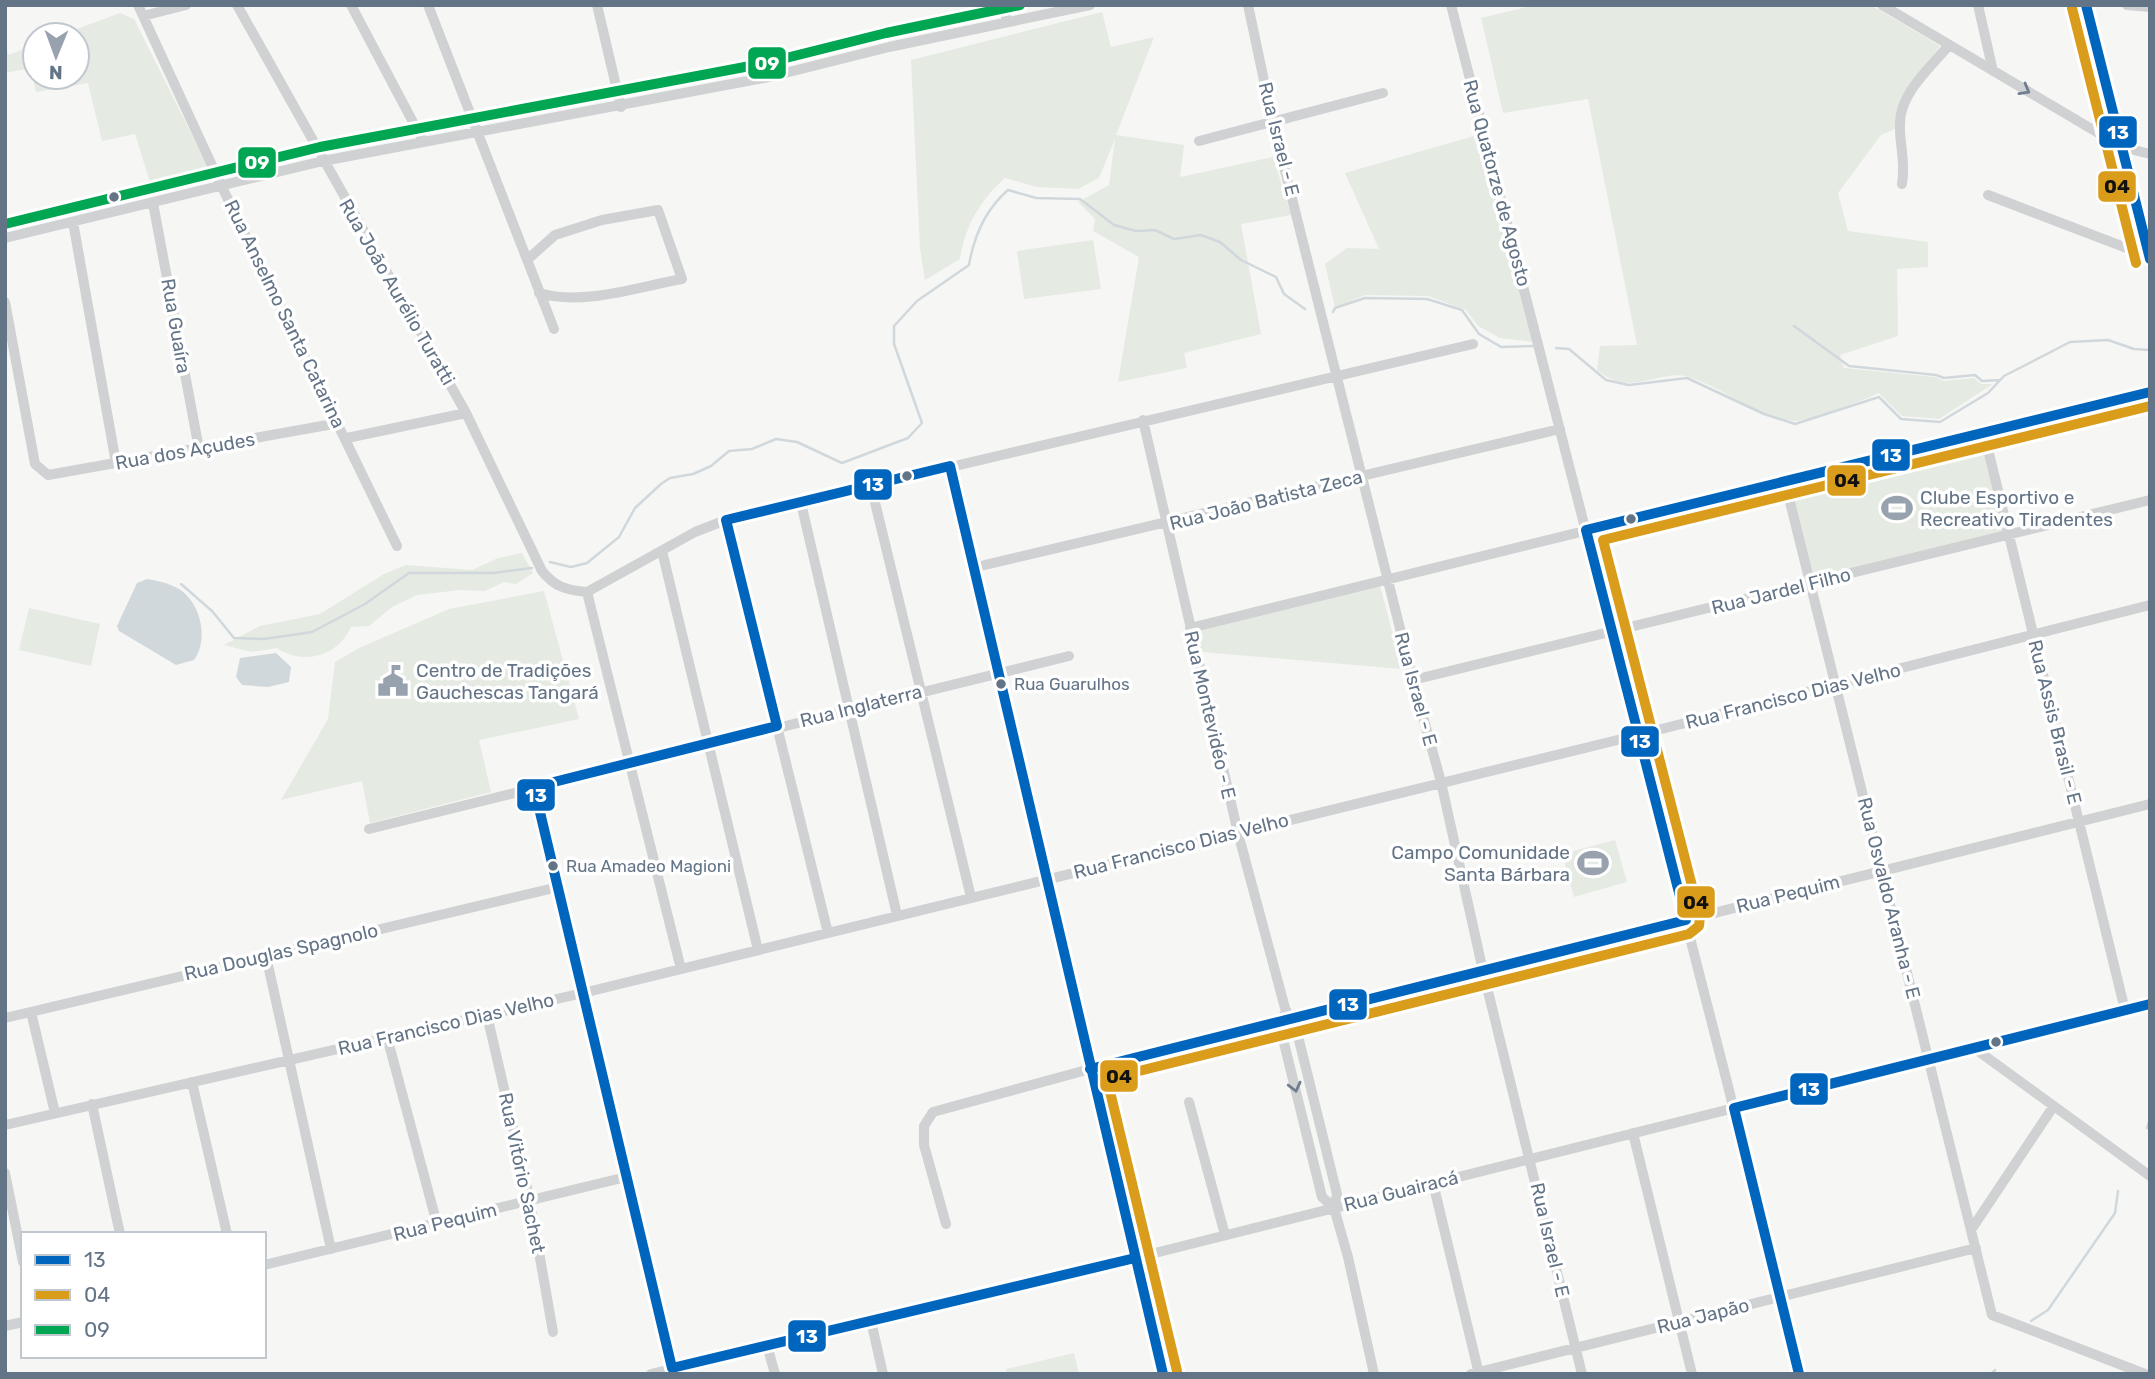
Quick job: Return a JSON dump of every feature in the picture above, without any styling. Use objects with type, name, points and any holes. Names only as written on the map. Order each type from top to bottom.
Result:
[{"type":"street","points":[[141,10],[186,5]]},
{"type":"street","name":"Rua João Aurélio Turatti","points":[[237,5],[466,413],[542,571],[550,581],[568,590],[587,592]]},
{"type":"street","points":[[351,5],[423,141]]},
{"type":"street","points":[[428,5],[554,329]]},
{"type":"street","points":[[597,5],[621,107]]},
{"type":"street","points":[[1003,5],[1007,22]]},
{"type":"street","points":[[5,238],[323,161],[769,77],[1090,5]]},
{"type":"street","name":"Rua Israel - E","points":[[1248,5],[1273,123],[1441,782],[1483,971],[1582,1374]]},
{"type":"street","name":"Rua Quatorze de Agosto","points":[[1451,5],[1734,1108],[1778,1297],[1799,1374]]},
{"type":"street","points":[[1882,5],[2122,147],[2150,154]]},
{"type":"street","points":[[1978,5],[1993,71]]},
{"type":"street","points":[[1988,195],[2149,255],[2086,5]]},
{"type":"street","points":[[2127,5],[2150,7]]},
{"type":"street","name":"Rua Anselmo Santa Catarina","points":[[141,10],[221,185],[397,546]]},
{"type":"street","points":[[1902,184],[1904,149],[1899,124],[1905,100],[1949,45]]},
{"type":"street","points":[[1199,141],[1383,93]]},
{"type":"street","name":"Rua Guaíra","points":[[153,202],[199,449]]},
{"type":"street","points":[[527,260],[555,235],[602,220],[658,210],[682,279],[578,296],[554,297],[539,293]]},
{"type":"street","points":[[73,222],[116,463]]},
{"type":"street","name":"Rua dos Açudes","points":[[5,302],[35,464],[48,475],[339,423]]},
{"type":"street","points":[[681,969],[587,592],[695,532],[726,520],[1337,374],[1474,344]]},
{"type":"street","points":[[1190,628],[2150,391]]},
{"type":"street","points":[[347,439],[466,413]]},
{"type":"street","name":"Rua Montevidéo - E","points":[[1143,420],[1238,833],[1337,1194],[1334,1208],[1348,1257],[1374,1374]]},
{"type":"street","name":"Rua João Batista Zeca","points":[[972,568],[1560,429]]},
{"type":"street","name":"Rua Assis Brasil - E","points":[[1984,433],[2125,1010]]},
{"type":"street","points":[[950,466],[1163,1374]]},
{"type":"street","name":"Rua Osvaldo Aranha - E","points":[[1785,482],[1992,1315],[2145,1374]]},
{"type":"street","points":[[871,486],[971,897]]},
{"type":"street","name":"Rua Jardel Filho","points":[[1413,680],[2150,500]]},
{"type":"street","points":[[801,503],[897,915]]},
{"type":"street","points":[[726,520],[828,933]]},
{"type":"street","points":[[662,551],[758,950]]},
{"type":"street","name":"Rua Francisco Dias Velho","points":[[5,1125],[583,993],[1638,735],[2150,605]]},
{"type":"street","name":"Rua Inglaterra","points":[[369,829],[631,761],[996,671],[1069,656]]},
{"type":"street","points":[[534,787],[672,1368]]},
{"type":"street","name":"Rua Pequim","points":[[946,1224],[924,1145],[924,1126],[933,1112],[1018,1087],[2150,804]]},
{"type":"street","name":"Rua Douglas Spagnolo","points":[[5,1018],[558,887]]},
{"type":"street","points":[[266,956],[331,1249]]},
{"type":"street","name":"Rua Guairacá","points":[[650,1374],[1135,1258],[2150,1004]]},
{"type":"street","points":[[30,1012],[55,1113]]},
{"type":"street","name":"Rua Vitório Sachet","points":[[487,1014],[530,1201],[553,1332]]},
{"type":"street","points":[[387,1037],[438,1224]]},
{"type":"street","points":[[1974,1048],[2150,1176]]},
{"type":"street","points":[[192,1082],[227,1232]]},
{"type":"street","points":[[1189,1101],[1225,1235]]},
{"type":"street","points":[[92,1104],[120,1232]]},
{"type":"street","points":[[1971,1230],[2053,1107]]},
{"type":"street","points":[[1633,1133],[1692,1374]]},
{"type":"street","points":[[5,1173],[21,1252]]},
{"type":"street","name":"Rua Pequim","points":[[266,1265],[626,1178]]},
{"type":"street","points":[[1433,1183],[1476,1373]]},
{"type":"street","name":"Rua Japão","points":[[1476,1373],[1976,1248]]},
{"type":"street","points":[[871,1321],[883,1374]]},
{"type":"street","points":[[767,1345],[775,1374]]},
{"type":"shaded area","points":[[1535,5],[1871,5],[1940,46],[1901,100],[1897,128],[1881,135],[1838,193],[1848,231],[1928,242],[1928,267],[1897,269],[1898,336],[1840,355],[1844,368],[1935,377],[1944,381],[1974,378],[1981,384],[1993,384],[1939,419],[1902,416],[1879,393],[1823,414],[1793,421],[1766,414],[1689,377],[1667,376],[1633,383],[1610,378],[1597,370],[1600,346],[1637,345],[1588,99],[1503,113],[1481,18]]},
{"type":"shaded area","points":[[1102,12],[1111,47],[1154,37],[1116,135],[1184,145],[1180,177],[1273,157],[1291,215],[1241,224],[1261,334],[1184,353],[1187,368],[1118,382],[1139,257],[1093,231],[1095,219],[1078,202],[1109,185],[1115,139],[1099,178],[1078,189],[1037,187],[1005,178],[975,214],[960,259],[925,280],[920,249],[911,60]]},
{"type":"shaded area","points":[[120,13],[134,19],[214,179],[154,195],[135,134],[102,141],[90,91],[91,24]]},
{"type":"shaded area","points":[[5,43],[8,55],[21,50],[21,70],[5,73]]},
{"type":"shaded area","points":[[1481,134],[1534,342],[1500,338],[1478,326],[1466,310],[1428,296],[1365,295],[1335,308],[1325,264],[1347,248],[1379,249],[1345,173]]},
{"type":"shaded area","points":[[1093,240],[1101,289],[1024,299],[1017,251]]},
{"type":"shaded area","name":"Clube Esportivo e Recreativo Tiradentes","points":[[1981,438],[2004,532],[1814,579],[1790,485]]},
{"type":"shaded area","points":[[522,553],[533,573],[516,584],[504,582],[485,591],[460,590],[417,595],[392,607],[369,626],[351,627],[338,645],[319,655],[298,656],[277,648],[252,652],[224,645],[260,626],[320,614],[384,574],[406,565],[472,570],[498,558]]},
{"type":"shaded area","points":[[147,579],[179,589],[193,603],[202,632],[199,651],[194,660],[176,665],[119,631],[117,626],[137,583]]},
{"type":"shaded area","points":[[1380,586],[1402,669],[1202,652],[1198,630]]},
{"type":"shaded area","points":[[544,591],[579,719],[479,740],[491,792],[370,823],[362,781],[281,800],[328,719],[335,662],[359,648],[449,609]]},
{"type":"shaded area","points":[[29,608],[100,624],[91,666],[19,650]]},
{"type":"shaded area","points":[[276,653],[291,667],[289,682],[268,687],[242,685],[236,677],[240,658]]},
{"type":"shaded area","name":"Campo Comunidade Santa Bárbara","points":[[1615,840],[1627,882],[1574,897],[1562,854]]},
{"type":"shaded area","points":[[1074,1353],[1079,1374],[1007,1374],[1006,1369]]},
{"type":"waterway","points":[[550,562],[571,567],[587,563],[619,537],[635,508],[661,484],[670,478],[693,474],[711,466],[729,451],[752,449],[776,439],[797,442],[842,463],[908,438],[922,423],[894,344],[894,326],[917,301],[969,265],[982,224],[993,206],[1008,190],[1036,198],[1080,199],[1114,225],[1136,231],[1155,230],[1174,239],[1201,235],[1220,242],[1241,260],[1276,277],[1284,294],[1305,309]]},
{"type":"waterway","points":[[1333,312],[1335,308],[1365,298],[1427,299],[1462,310],[1479,334],[1501,347],[1535,346]]},
{"type":"waterway","points":[[1794,326],[1849,366],[1944,378],[1975,375],[1982,381],[2000,380]]},
{"type":"waterway","points":[[1556,348],[1569,349],[1606,380],[1629,385],[1687,378],[1764,414],[1795,424],[1879,397],[1901,419],[1940,422],[1988,393],[2004,376],[2070,342],[2108,340],[2134,349],[2150,350]]},
{"type":"waterway","points":[[181,584],[212,611],[234,638],[264,639],[312,632],[365,604],[409,573],[493,573],[532,568]]},
{"type":"waterway","points":[[2147,1128],[2150,1119]]},
{"type":"waterway","points":[[2031,1321],[2048,1310],[2115,1213],[2118,1191]]},
{"type":"waterway","points":[[1991,1374],[1995,1370]]},
{"type":"transit line","name":"09","points":[[5,224],[320,147],[766,63],[886,33],[1020,5]]},
{"type":"transit line","name":"13","points":[[2086,5],[2150,259]]},
{"type":"transit line","name":"04","points":[[2072,8],[2136,263]]},
{"type":"transit line","name":"13","points":[[1090,1069],[1686,920],[1586,530],[2150,392]]},
{"type":"transit line","name":"04","points":[[1177,1371],[1107,1079],[1689,934],[1699,926],[1700,917],[1603,540],[2150,406]]},
{"type":"transit line","name":"13","points":[[1135,1258],[672,1368],[534,787],[777,726],[726,520],[950,466],[1163,1374]]},
{"type":"transit line","name":"13","points":[[1799,1374],[1734,1108],[2150,1004]]},
{"type":"place","name":"Clube Esportivo e Recreativo Tiradentes","points":[[1897,508]]},
{"type":"place","name":"Centro de Tradições Gauchescas Tangará","points":[[393,681]]},
{"type":"place","name":"Rua Guarulhos","points":[[1001,684]]},
{"type":"place","name":"Campo Comunidade Santa Bárbara","points":[[1593,863]]},
{"type":"place","name":"Rua Amadeo Magioni","points":[[553,866]]}]
